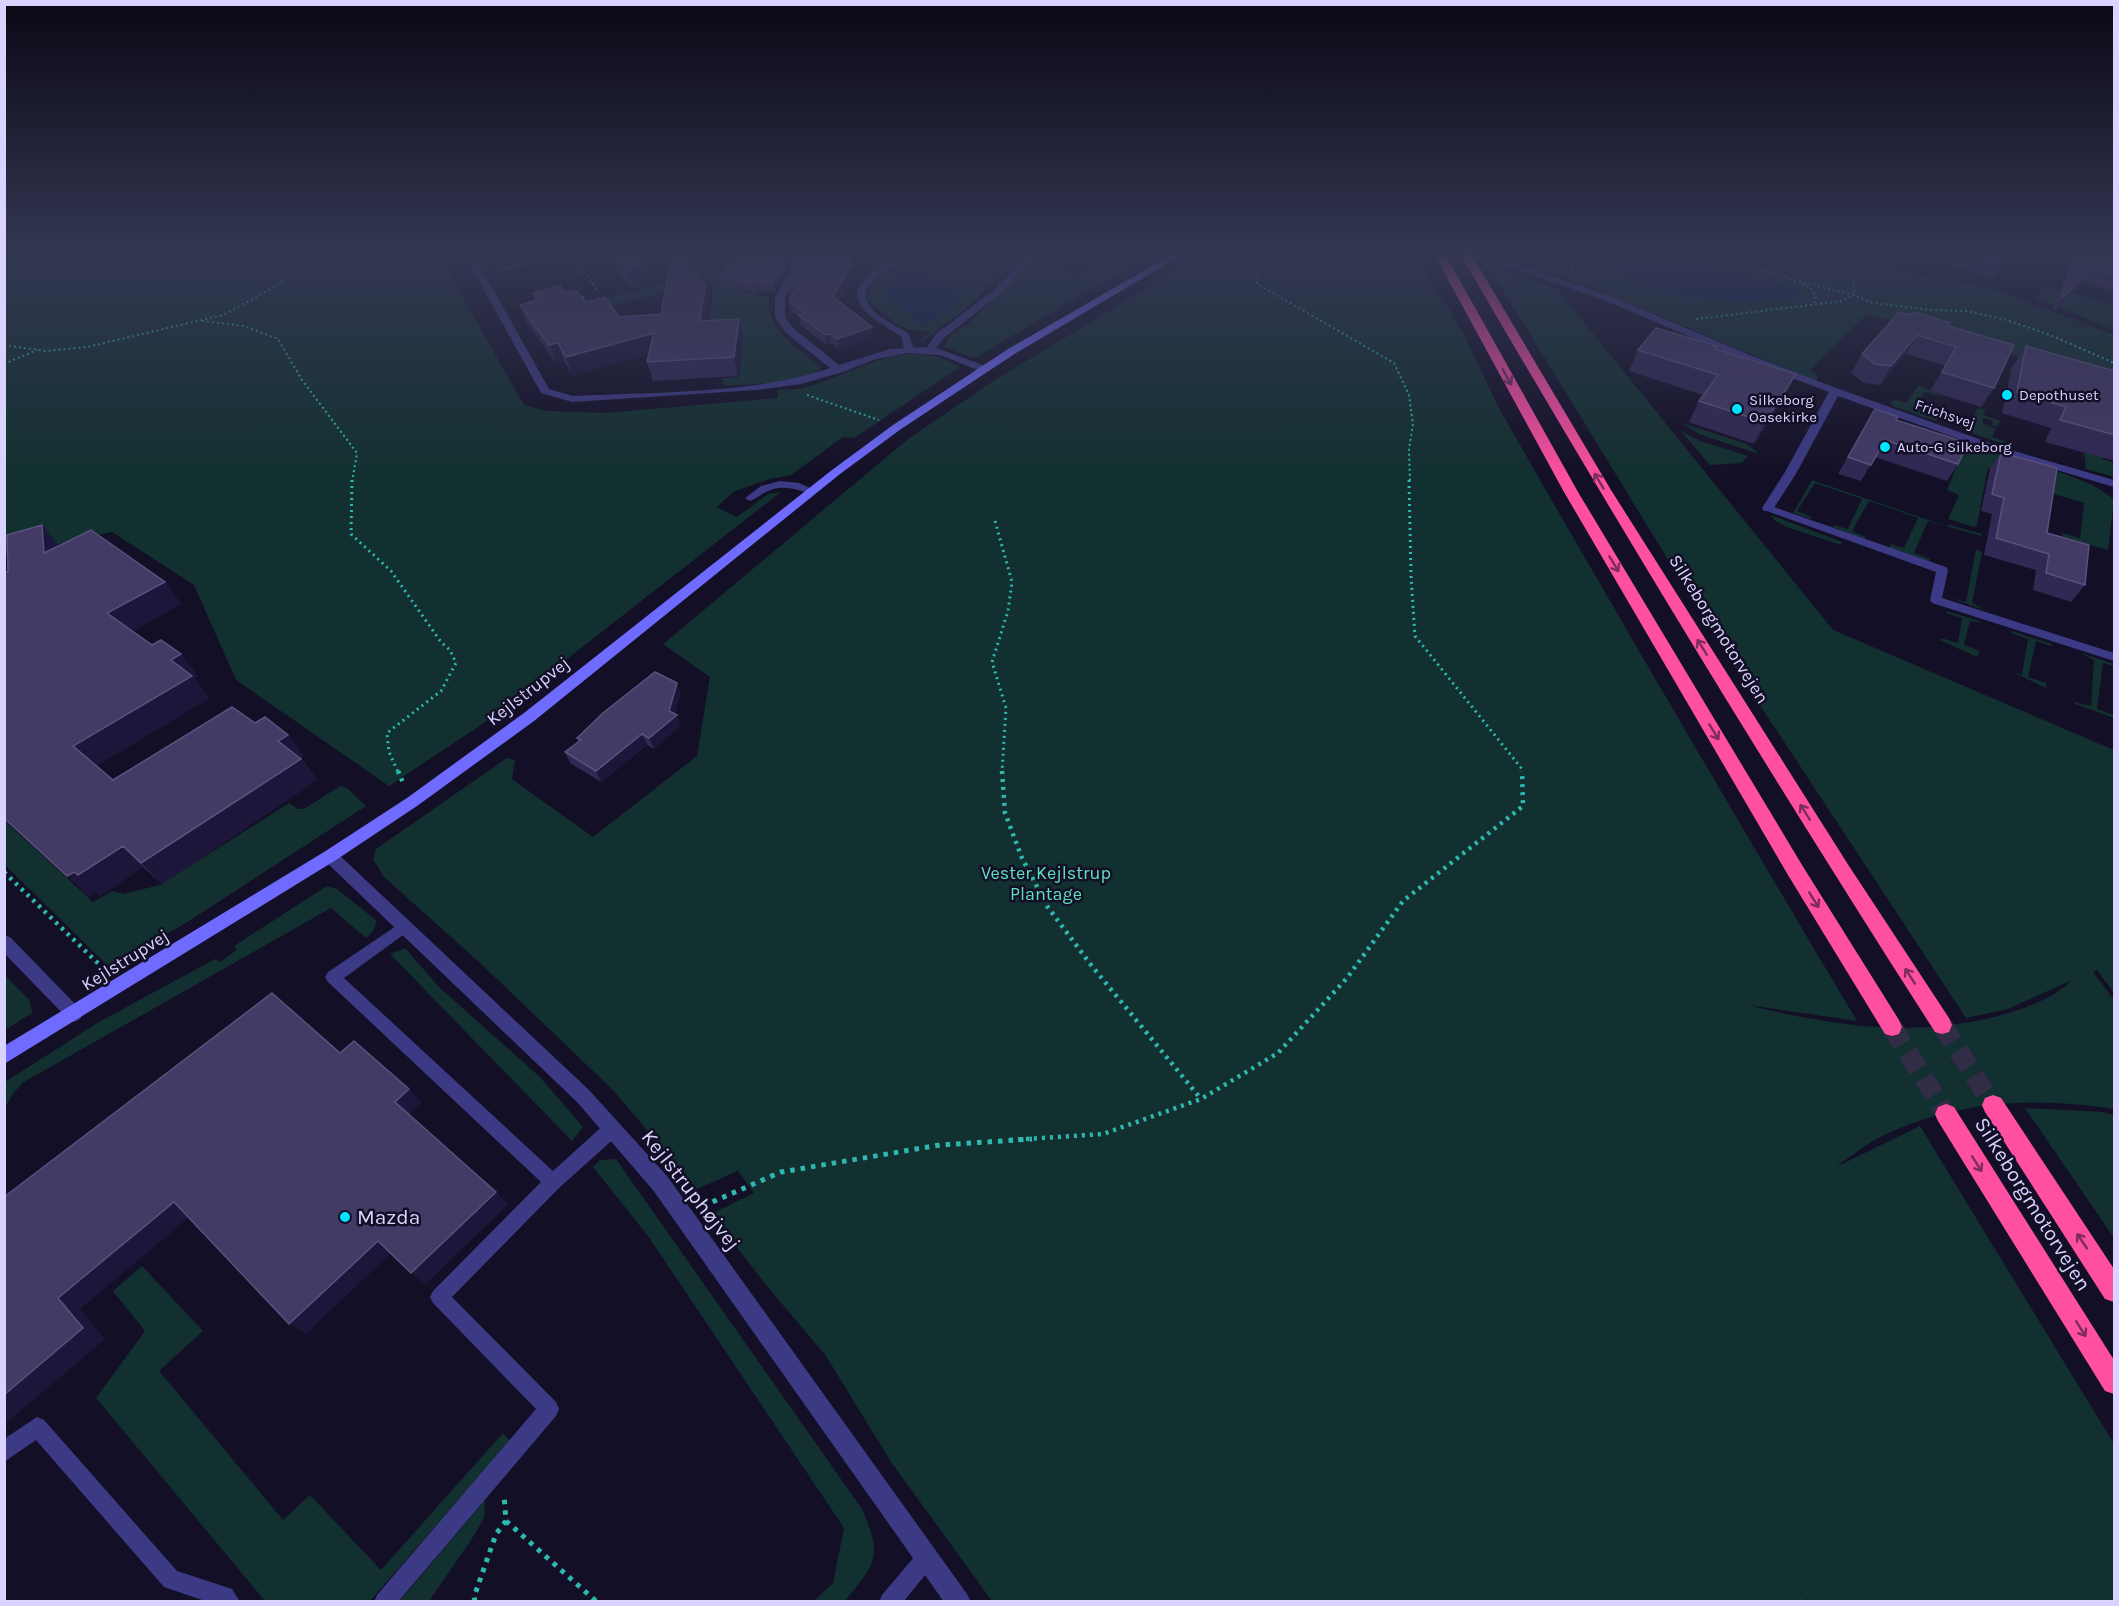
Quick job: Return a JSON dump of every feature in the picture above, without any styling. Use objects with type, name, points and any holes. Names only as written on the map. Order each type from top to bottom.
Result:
[{"type":"highway","points":[[1480,327],[1571,492],[1789,860],[1892,1027]]},
{"type":"highway","name":"Silkeborgmotorvejen","points":[[1508,327],[1610,500],[1835,861],[1942,1025]]},
{"type":"highway","name":"Silkeborgmotorvejen","points":[[1993,1105],[2115,1290]]},
{"type":"highway","name":"Silkeborgmotorvejen","points":[[1946,1114],[2115,1382]]},
{"type":"street","points":[[509,327],[545,391],[572,399],[685,394],[785,384],[816,379],[882,353],[909,349],[930,350],[950,355],[984,369]]},
{"type":"street","points":[[787,327],[839,370]]},
{"type":"street","points":[[930,350],[940,336],[952,327]]},
{"type":"street","name":"Kejlstrupvej","points":[[4,1056],[330,856],[412,802],[529,717],[812,491],[897,427],[984,369],[1056,327]]},
{"type":"street","name":"Frichsvej","points":[[1673,327],[1834,392],[2000,450],[2115,484]]},
{"type":"street","points":[[1768,508],[1791,472],[1834,392]]},
{"type":"street","name":"Kejlstruphøjvej","points":[[330,856],[583,1096],[660,1183],[959,1602]]},
{"type":"street","name":"Kejlstrupvej","points":[[4,942],[74,1014]]},
{"type":"lane","points":[[892,327],[905,335],[909,349]]},
{"type":"lane","points":[[750,498],[764,489],[786,483],[794,483],[812,491]]},
{"type":"lane","points":[[1768,508],[1942,570],[1936,600],[2115,657]]},
{"type":"lane","points":[[405,927],[333,977],[553,1182]]},
{"type":"lane","points":[[384,1602],[549,1409],[439,1297],[553,1182],[612,1128]]},
{"type":"lane","points":[[4,1452],[37,1427],[171,1580],[225,1596],[230,1602]]},
{"type":"lane","points":[[889,1602],[927,1557]]},
{"type":"path","points":[[4,345],[38,350],[87,347],[176,327]]},
{"type":"path","points":[[247,327],[278,339],[302,380],[357,453],[351,489],[351,534],[391,571],[441,642],[450,650],[456,663],[441,692],[387,733],[389,752],[412,802]]},
{"type":"path","points":[[683,1215],[781,1172],[940,1145],[1103,1134],[1201,1099],[1278,1053],[1347,978],[1403,901],[1523,806],[1522,770],[1415,636],[1409,449],[1413,424],[1409,395],[1394,363],[1331,327]]},
{"type":"path","points":[[2027,327],[2115,363]]},
{"type":"path","points":[[4,364],[38,350]]},
{"type":"path","points":[[785,384],[789,388],[897,427]]},
{"type":"path","points":[[996,521],[1012,582],[1008,611],[992,662],[1006,708],[1002,766],[1005,813],[1022,858],[1047,906],[1091,965],[1201,1099]]},
{"type":"path","points":[[4,872],[121,985]]},
{"type":"path","points":[[475,1602],[474,1597],[496,1534],[506,1521],[597,1602]]},
{"type":"green space","points":[[4,327],[479,327],[524,405],[547,411],[605,413],[778,398],[778,390],[806,387],[882,359],[901,355],[920,354],[939,358],[960,367],[854,438],[843,437],[791,475],[770,479],[733,492],[717,507],[737,517],[768,494],[781,492],[490,719],[389,786],[236,680],[194,585],[112,532],[5,556]]},
{"type":"green space","points":[[708,327],[777,327],[785,338],[822,368],[814,373],[789,380],[724,386],[722,378],[739,377],[743,337],[648,344],[708,331]]},
{"type":"green space","points":[[902,327],[942,327],[923,341],[920,340],[931,331],[914,331]]},
{"type":"green space","points":[[963,327],[1027,327],[974,358],[944,347],[951,334]]},
{"type":"green space","name":"Vester Kejlstrup Plantage","points":[[1083,327],[1459,327],[1504,417],[1857,1021],[1748,1005],[1841,1024],[1904,1028],[1935,1027],[1967,1023],[2018,1010],[2056,993],[2072,980],[2008,1009],[1966,1018],[1717,640],[1526,327],[1588,327],[1833,630],[2114,750],[2114,993],[2097,970],[2093,972],[2114,1000],[2114,1109],[2052,1103],[2021,1103],[1961,1110],[1931,1117],[1902,1128],[1868,1144],[1836,1167],[1920,1126],[2114,1444],[2114,1601],[1812,1602],[1806,1599],[1803,1602],[992,1601],[891,1462],[826,1356],[711,1214],[754,1193],[738,1171],[697,1189],[613,1090],[479,962],[384,877],[373,859],[376,849],[507,758],[515,760],[512,779],[593,837],[697,756],[710,677],[663,644],[908,439],[998,378]]},
{"type":"green space","points":[[1686,327],[1854,327],[1810,370],[1817,374],[1817,381]]},
{"type":"green space","points":[[1913,327],[2093,327],[2114,335],[2114,383]]},
{"type":"green space","points":[[1919,385],[1943,397],[1925,392],[1914,407],[1940,417],[1935,421],[1893,406],[1890,402],[1896,400],[1906,403]]},
{"type":"green space","points":[[2114,400],[2102,459],[2114,463],[2114,477],[2086,469],[2084,451]]},
{"type":"green space","points":[[1978,408],[1986,410],[1983,415],[2000,421],[1997,427],[1992,425],[1993,421],[1983,418],[1982,423],[1996,429],[1992,437],[2005,441],[2004,444],[1974,434],[1968,428]]},
{"type":"green space","points":[[1682,423],[1747,444],[1759,454],[1699,434]]},
{"type":"green space","points":[[1681,431],[1700,441],[1748,456],[1741,463],[1710,465]]},
{"type":"green space","points":[[1965,445],[2066,475],[2102,491],[2114,500],[2108,550],[2063,537],[2062,533],[2080,538],[2084,503],[2047,492],[2047,485],[1988,468],[1977,525],[1974,527],[1948,519],[1959,495],[1947,490]]},
{"type":"green space","points":[[1812,480],[1946,526],[1950,525],[1982,534],[1981,536],[1928,521],[1914,553],[1930,559],[1929,561],[1890,548],[1890,544],[1904,548],[1918,518],[1869,501],[1852,531],[1866,537],[1865,539],[1833,527],[1834,525],[1848,529],[1862,499],[1815,483],[1797,511],[1812,517],[1811,519],[1793,513]]},
{"type":"green space","points":[[1771,515],[1842,542],[1841,545],[1786,527],[1774,520]]},
{"type":"green space","points":[[1976,549],[1982,552],[1972,603],[1987,611],[1950,598],[1966,602]]},
{"type":"green space","points":[[1947,611],[1985,623],[1970,621],[1964,645],[1980,651],[1977,657],[1940,640],[1941,638],[1958,643],[1962,618],[1946,613]]},
{"type":"green space","points":[[2012,631],[2052,644],[2051,646],[2036,641],[2028,677],[2046,683],[2046,688],[2010,671],[2022,675],[2028,639],[2011,633]]},
{"type":"green space","points":[[2078,652],[2114,664],[2114,666],[2103,663],[2097,709],[2114,715],[2114,718],[2075,704],[2074,702],[2091,706],[2094,660]]},
{"type":"green space","points":[[340,786],[347,788],[366,806],[189,921],[110,968],[5,865],[5,821],[93,902],[112,891],[123,894],[160,885],[289,803],[298,809],[304,809]]},
{"type":"green space","points":[[327,886],[337,889],[377,921],[373,931],[366,938],[331,908],[24,1082],[14,1092],[5,1108],[5,1082],[99,1022],[215,959],[220,962],[237,950],[234,946]]},
{"type":"green space","points":[[405,948],[439,987],[540,1077],[583,1127],[572,1141],[390,954]]},
{"type":"green space","points":[[4,974],[30,1001],[32,1013],[5,1030]]},
{"type":"green space","points":[[2025,1108],[2103,1112],[2114,1115],[2114,1238]]},
{"type":"green space","points":[[616,1159],[862,1509],[873,1538],[873,1559],[864,1577],[845,1601],[814,1601],[833,1583],[844,1528],[648,1236],[593,1167],[600,1160]]},
{"type":"green space","points":[[142,1266],[203,1331],[159,1371],[283,1520],[310,1495],[381,1570],[503,1433],[510,1441],[370,1601],[265,1601],[96,1398],[145,1331],[113,1291]]},
{"type":"green space","points":[[485,1500],[484,1518],[429,1601],[399,1602]]},
{"type":"building","points":[[536,327],[738,327],[734,357],[647,362],[654,333],[566,357],[558,343],[549,345]]},
{"type":"building","points":[[815,327],[872,327],[837,339],[830,334],[825,335]]},
{"type":"building","points":[[1886,327],[1951,327],[2014,345],[1994,388],[1942,372],[1956,347],[1917,335],[1891,366],[1875,364],[1862,354]]},
{"type":"building","points":[[1656,328],[1717,346],[1715,349],[1796,374],[1765,422],[1699,401],[1718,375],[1638,350]]},
{"type":"building","points":[[2026,346],[2115,371],[2115,435],[2060,420],[2066,407],[2017,392]]},
{"type":"building","points":[[1875,409],[1898,417],[1896,420],[1968,443],[1958,464],[1885,440],[1871,465],[1848,457]]},
{"type":"building","points":[[2001,453],[2057,468],[2047,533],[2089,545],[2085,585],[2046,573],[2049,554],[1996,538],[2004,498],[1992,494]]},
{"type":"building","points":[[42,525],[44,553],[91,530],[165,582],[107,613],[152,645],[161,640],[181,654],[171,660],[192,676],[73,746],[113,780],[232,707],[255,723],[265,717],[288,735],[278,741],[301,759],[141,863],[123,846],[78,875],[74,872],[67,876],[4,818],[4,573],[8,571],[7,535]]},
{"type":"building","points":[[655,672],[677,683],[669,711],[677,715],[649,738],[642,734],[596,771],[565,752],[581,740],[577,738],[603,713]]},
{"type":"building","name":"Mazda","points":[[272,993],[340,1053],[354,1041],[409,1089],[395,1102],[496,1192],[411,1273],[378,1241],[289,1324],[174,1202],[58,1298],[83,1328],[4,1395],[4,1197]]},
{"type":"tunnel","points":[[1942,1025],[1993,1105]]},
{"type":"tunnel","points":[[1892,1027],[1946,1114]]},
{"type":"place","name":"Depothuset","points":[[2007,395]]},
{"type":"place","name":"Silkeborg Oasekirke","points":[[1737,409]]},
{"type":"place","name":"Auto-G Silkeborg","points":[[1885,447]]},
{"type":"place","name":"Mazda","points":[[345,1217]]}]
